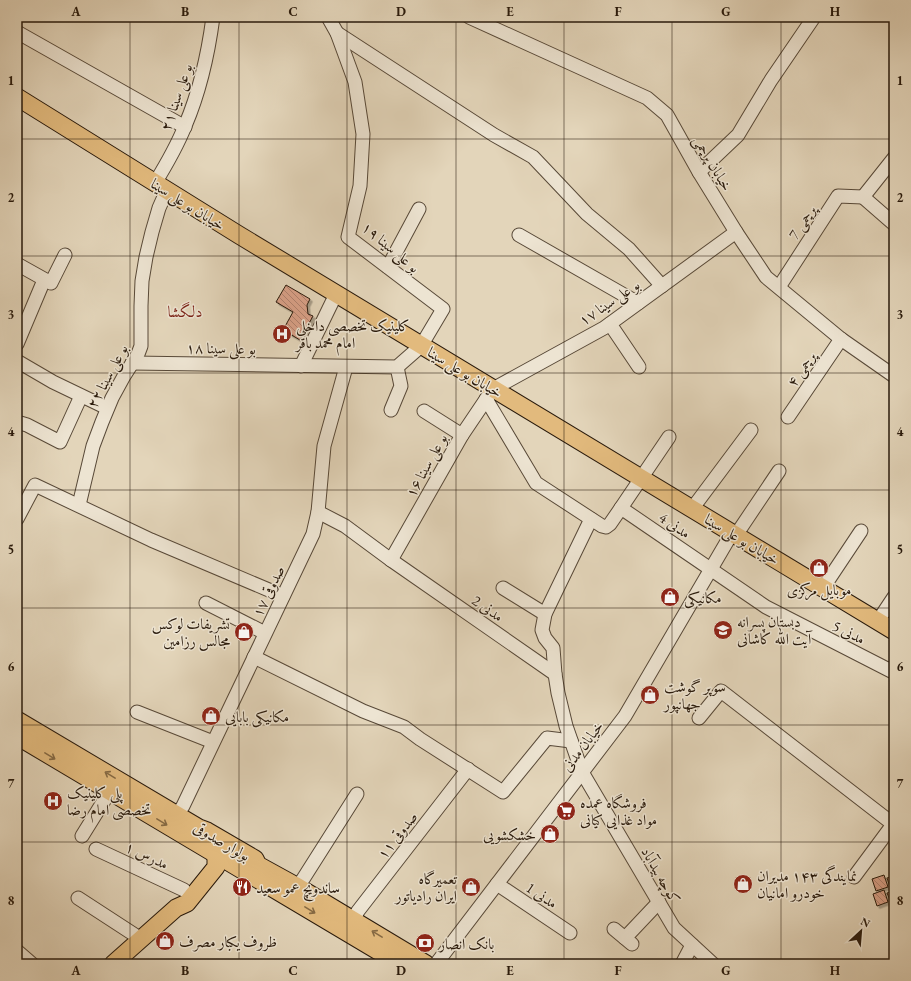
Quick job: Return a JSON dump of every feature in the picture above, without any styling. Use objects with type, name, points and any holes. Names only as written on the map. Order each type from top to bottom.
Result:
[{"type":"main road","name":"خیابان بو علی سینا","points":[[17,97],[239,236],[421,346],[489,394],[641,478],[894,631]]},
{"type":"main road","name":"بولوار صدوقی","points":[[17,720],[199,828],[207,831],[255,860],[258,865],[353,920],[395,956]]},
{"type":"main road","name":"بولوار صدوقی","points":[[17,736],[110,791],[216,861],[233,865],[395,956],[427,963]]},
{"type":"main road","points":[[199,828],[204,836],[207,837],[216,861]]},
{"type":"main road","points":[[176,908],[179,896],[206,861],[216,861],[233,853],[252,864],[258,865]]},
{"type":"main road","points":[[113,964],[176,908],[187,903],[216,861]]},
{"type":"street","name":"بو علی سینا ۲۱","points":[[161,187],[171,156],[196,99],[204,70],[213,17]]},
{"type":"street","name":"بو علی سینا ۱۹","points":[[328,17],[337,33],[355,82],[363,134],[360,186],[348,237],[442,309],[421,346]]},
{"type":"street","name":"خیابان پرچمی","points":[[469,17],[648,98],[667,115],[699,172],[766,277],[841,338],[894,376]]},
{"type":"street","points":[[699,172],[738,135],[771,80],[814,17]]},
{"type":"street","points":[[17,32],[185,127]]},
{"type":"street","points":[[337,33],[494,135],[533,157],[587,214],[629,249],[662,286]]},
{"type":"street","points":[[894,158],[863,197],[894,224]]},
{"type":"street","name":"بو علی سینا ۲۲","points":[[79,505],[93,446],[107,408],[138,354],[141,346],[142,281],[146,257],[159,208],[161,187]]},
{"type":"street","name":"پرچمی 7","points":[[778,287],[838,196],[863,197]]},
{"type":"street","points":[[388,267],[419,209]]},
{"type":"street","name":"بو علی سینا ۱۷","points":[[489,394],[604,328],[736,232]]},
{"type":"street","points":[[519,235],[638,303]]},
{"type":"street","points":[[17,264],[51,284],[64,255]]},
{"type":"street","points":[[17,344],[44,280]]},
{"type":"street","points":[[300,366],[336,294]]},
{"type":"street","points":[[610,324],[639,367]]},
{"type":"street","name":"پرچمی ۴","points":[[788,417],[841,338]]},
{"type":"street","points":[[391,410],[401,386],[397,367],[421,346]]},
{"type":"street","points":[[17,361],[53,382],[107,408]]},
{"type":"street","name":"بو علی سینا ۱۸","points":[[132,363],[397,367]]},
{"type":"street","name":"صدوقی ۱۷","points":[[177,815],[183,806],[313,534],[318,512],[324,446],[346,366]]},
{"type":"street","points":[[489,394],[536,482],[591,519],[606,527],[610,524],[669,437]]},
{"type":"street","name":"بو علی سینا ۱۶","points":[[391,560],[462,435],[489,394]]},
{"type":"street","points":[[17,422],[27,425],[60,442],[81,396]]},
{"type":"street","points":[[424,411],[462,435]]},
{"type":"street","points":[[692,509],[751,430]]},
{"type":"street","name":"خیابان مدنی","points":[[427,963],[497,884],[625,716],[711,569],[779,471]]},
{"type":"street","points":[[17,519],[35,485],[151,540],[283,596]]},
{"type":"street","name":"مدنی 4","points":[[621,508],[711,569]]},
{"type":"street","name":"مدنی 2","points":[[318,512],[346,526],[391,560],[555,674]]},
{"type":"street","points":[[582,772],[570,741],[562,710],[555,674],[553,648],[545,638],[542,630],[545,614],[591,519]]},
{"type":"street","points":[[823,588],[860,531]]},
{"type":"street","name":"مدنی 5","points":[[711,569],[766,607],[892,669]]},
{"type":"street","points":[[503,588],[545,614]]},
{"type":"street","points":[[878,621],[894,597]]},
{"type":"street","points":[[206,603],[266,633]]},
{"type":"street","points":[[254,657],[363,711],[404,727],[420,739],[503,792],[547,738],[570,741]]},
{"type":"street","points":[[699,718],[720,692],[893,823],[854,876]]},
{"type":"street","points":[[137,712],[213,742]]},
{"type":"street","name":"صدوقی ۱۱","points":[[353,920],[358,911],[468,769]]},
{"type":"street","name":"کوچه بیدآباد","points":[[582,772],[674,928],[713,964]]},
{"type":"street","points":[[82,836],[110,791]]},
{"type":"street","points":[[298,887],[357,794]]},
{"type":"street","name":"مدرس ۱","points":[[96,849],[184,890]]},
{"type":"street","name":"مدنی 1","points":[[497,884],[570,933]]},
{"type":"street","points":[[78,898],[141,939]]},
{"type":"street","points":[[614,929],[628,941],[659,902]]},
{"type":"street","points":[[682,964],[692,945]]},
{"type":"street","points":[[17,951],[32,964]]},
{"type":"building","points":[[286,285],[310,299],[307,305],[308,314],[313,316],[300,340],[283,330],[293,312],[276,302]]},
{"type":"building","points":[[884,875],[888,887],[876,891],[872,879]]},
{"type":"building","points":[[894,876],[894,889],[891,890],[887,878]]},
{"type":"building","points":[[884,890],[888,902],[877,906],[873,894]]},
{"type":"building","points":[[894,891],[894,904],[892,905],[887,893]]},
{"type":"place","name":"کلینیک تخصصی داخلی امام محمد باقر","points":[[282,334]]},
{"type":"place","name":"موبایل مرکزی","points":[[819,568]]},
{"type":"place","name":"مکانیکی","points":[[670,597]]},
{"type":"place","name":"دبستان پسرانه آیت الله کاشانی","points":[[723,630]]},
{"type":"place","name":"تشریفات لوکس مجالس رزامین","points":[[244,632]]},
{"type":"place","name":"سوپر گوشت جهانپور","points":[[650,695]]},
{"type":"place","name":"مکانیکی بابایی","points":[[211,716]]},
{"type":"place","name":"پلی کلینیک تخصصی امام رضا","points":[[53,801]]},
{"type":"place","name":"فروشگاه عمده مواد غذایی کیانی","points":[[566,811]]},
{"type":"place","name":"خشکشویی","points":[[550,834]]},
{"type":"place","name":"نمایندگی ۱۴۳ مدیران خودرو امانیان","points":[[743,884]]},
{"type":"place","name":"ساندویچ عمو سعید","points":[[242,887]]},
{"type":"place","name":"تعمیرگاه ایران رادیاتور","points":[[471,887]]},
{"type":"place","name":"ظروف یکبار مصرف","points":[[165,941]]},
{"type":"place","name":"بانک انصار","points":[[425,943]]},
{"type":"district","name":"دلگشا","points":[[185,311]]}]
